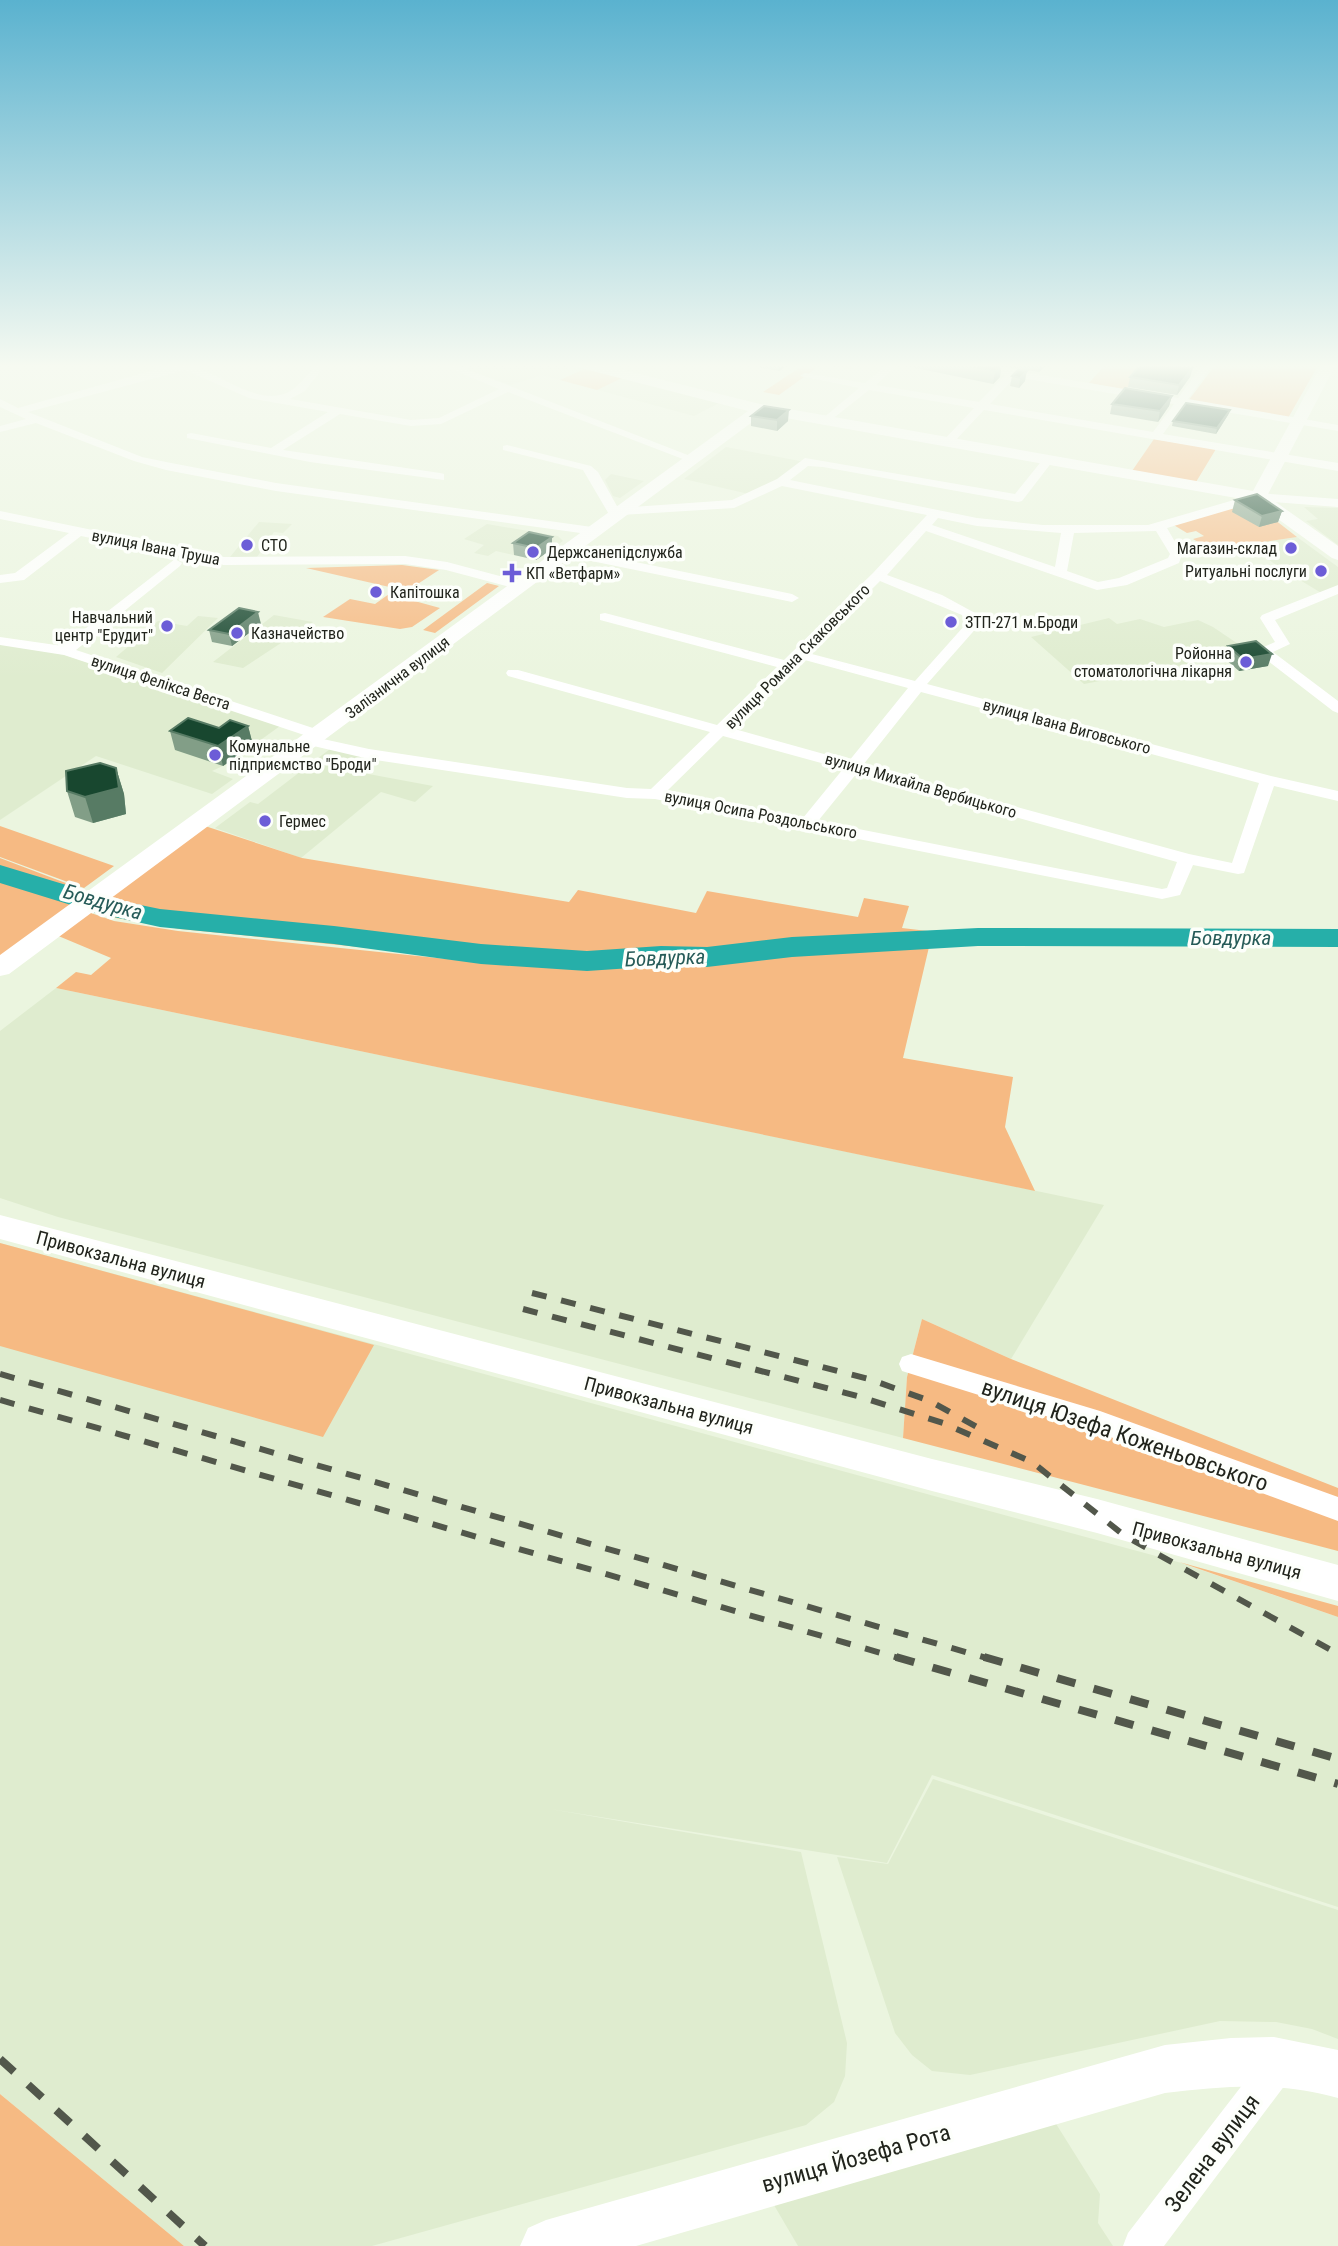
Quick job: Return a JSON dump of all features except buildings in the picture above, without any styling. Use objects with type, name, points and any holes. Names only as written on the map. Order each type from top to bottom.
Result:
[{"type":"main road","name":"Залізнична вулиця","points":[[0,968],[94,902],[679,469]]},
{"type":"main road","points":[[1098,469],[1258,497],[1338,554]]},
{"type":"main road","points":[[1258,497],[1273,469]]},
{"type":"main road","name":"Привокзальна вулиця","points":[[0,1227],[1097,1516],[1338,1583]]},
{"type":"main road","name":"вулиця Йозефа Рота","points":[[546,2246],[1166,2069],[1236,2060],[1283,2060],[1338,2074]]},
{"type":"street","points":[[182,469],[276,487],[595,531]]},
{"type":"street","points":[[385,469],[440,477]]},
{"type":"street","points":[[588,469],[619,514],[734,504],[781,482],[798,469]]},
{"type":"street","points":[[855,469],[1018,498]]},
{"type":"street","points":[[1018,498],[1041,469]]},
{"type":"street","points":[[781,482],[934,514],[1025,528],[1149,529],[1258,497],[1338,503]]},
{"type":"street","points":[[1018,498],[1025,528]]},
{"type":"street","name":"вулиця Романа Скаковського","points":[[655,794],[878,576],[934,514]]},
{"type":"street","name":"вулиця Івана Труша","points":[[0,515],[224,561],[405,560],[447,566],[522,586]]},
{"type":"street","points":[[925,527],[1085,584],[1108,586],[1172,562],[1176,554],[1160,527]]},
{"type":"street","points":[[1060,575],[1068,529]]},
{"type":"street","points":[[0,579],[19,577],[78,533]]},
{"type":"street","points":[[566,552],[792,598]]},
{"type":"street","points":[[66,651],[175,563]]},
{"type":"street","points":[[808,823],[972,625],[968,613],[878,576]]},
{"type":"street","points":[[1338,589],[1267,618],[1283,644],[1262,651],[1330,694],[1338,708]]},
{"type":"street","name":"вулиця Івана Виговського","points":[[605,617],[918,687],[1338,796]]},
{"type":"street","name":"вулиця Фелікса Веста","points":[[0,641],[66,651],[316,738]]},
{"type":"street","name":"вулиця Михайла Вербицького","points":[[513,673],[1187,859],[1238,869],[1268,780]]},
{"type":"street","name":"вулиця Осипа Роздольського","points":[[316,738],[369,754],[627,793],[655,794],[1162,894],[1174,891],[1187,859]]},
{"type":"street","name":"вулиця Юзефа Коженьовського","points":[[911,1364],[1100,1422],[1338,1509]]},
{"type":"street","name":"Зелена вулиця","points":[[1141,2246],[1283,2060]]},
{"type":"shaded area","points":[[697,469],[794,469],[753,495],[684,479]]},
{"type":"shaded area","points":[[1134,469],[1204,469],[1196,482],[1132,471]]},
{"type":"shaded area","points":[[611,474],[644,481],[620,498],[613,496],[605,480]]},
{"type":"shaded area","points":[[1252,502],[1297,537],[1249,544],[1253,548],[1222,552],[1193,539],[1204,536],[1196,531],[1187,533],[1172,524]]},
{"type":"shaded area","points":[[1304,507],[1338,508],[1338,545],[1306,521],[1318,519]]},
{"type":"shaded area","points":[[259,522],[292,524],[283,533],[274,532],[257,557],[230,557]]},
{"type":"shaded area","points":[[487,524],[558,536],[563,541],[536,560],[496,551],[488,556],[474,553],[484,545],[464,539]]},
{"type":"shaded area","points":[[1297,537],[1338,567],[1338,588],[1323,594],[1280,568],[1248,544]]},
{"type":"shaded area","points":[[402,565],[439,570],[407,591],[306,568]]},
{"type":"shaded area","points":[[487,583],[499,586],[435,633],[423,630]]},
{"type":"shaded area","points":[[389,594],[440,608],[412,627],[400,629],[323,617],[350,599],[375,604]]},
{"type":"shaded area","points":[[274,615],[313,622],[243,668],[213,662]]},
{"type":"shaded area","points":[[198,616],[218,618],[162,673],[116,657],[158,621],[187,626]]},
{"type":"shaded area","points":[[1109,618],[1117,624],[1140,619],[1164,627],[1198,620],[1250,652],[1084,684],[1031,637]]},
{"type":"shaded area","points":[[0,644],[62,654],[280,726],[227,764],[212,771],[233,779],[212,794],[96,756],[0,820]]},
{"type":"shaded area","points":[[330,749],[363,756],[347,770],[433,786],[415,802],[381,792],[301,858],[215,828],[250,802],[258,804]]},
{"type":"shaded area","points":[[0,826],[114,866],[84,888],[0,857]]},
{"type":"shaded area","points":[[205,826],[302,858],[569,902],[578,890],[696,913],[707,891],[858,917],[864,898],[909,906],[902,928],[953,934],[1061,929],[1184,935],[1264,932],[1338,934],[1338,941],[1250,939],[1188,943],[1063,938],[1004,940],[818,950],[728,961],[585,967],[180,929],[116,918],[90,910]]},
{"type":"shaded area","points":[[0,858],[92,893],[0,958]]},
{"type":"shaded area","points":[[88,912],[114,921],[178,931],[437,958],[586,970],[662,964],[729,963],[818,951],[929,947],[903,1058],[1013,1077],[1005,1127],[1035,1191],[56,988],[76,972],[91,975],[111,958],[56,935]]},
{"type":"shaded area","points":[[56,988],[1104,1205],[1011,1359],[922,1319],[907,1377],[903,1438],[58,1217],[0,1198],[0,1031]]},
{"type":"shaded area","points":[[0,1243],[1178,1562],[1338,1617],[1338,1907],[932,1775],[887,1863],[550,1809],[801,1852],[847,2043],[845,2076],[834,2102],[806,2125],[372,2246],[184,2246],[0,2094]]},
{"type":"shaded area","points":[[0,1243],[374,1345],[323,1437],[0,1346]]},
{"type":"shaded area","points":[[922,1319],[1011,1359],[1338,1488],[1338,1551],[903,1438],[907,1377]]},
{"type":"shaded area","points":[[1179,1562],[1338,1606],[1338,1617]]},
{"type":"shaded area","points":[[933,1779],[1338,1910],[1338,2039],[1312,2029],[1276,2022],[1220,2021],[970,2075],[932,2071],[912,2055],[895,2033],[837,1857],[888,1864]]},
{"type":"shaded area","points":[[0,2094],[184,2246],[0,2246]]},
{"type":"shaded area","points":[[1048,2111],[1100,2194],[1098,2223],[1113,2246],[798,2246],[771,2200]]},
{"type":"waterway","name":"Бовдурка","points":[[0,874],[111,908],[160,918],[334,935],[481,954],[587,961],[661,956],[707,957],[792,947],[978,937],[1338,938]]},
{"type":"railway","points":[[532,1293],[869,1379],[930,1401],[988,1433]]},
{"type":"railway","points":[[523,1309],[857,1396],[943,1423],[1032,1462],[1125,1536],[1338,1654]]},
{"type":"railway","points":[[0,1374],[990,1659]]},
{"type":"railway","points":[[0,1400],[902,1659]]},
{"type":"railway","points":[[896,1657],[1338,1784]]},
{"type":"railway","points":[[984,1657],[1338,1759]]},
{"type":"railway","points":[[0,2059],[205,2246]]},
{"type":"place","name":"СТО","points":[[247,545]]},
{"type":"place","name":"Магазин-склад","points":[[1291,548]]},
{"type":"place","name":"Держсанепідслужба","points":[[533,552]]},
{"type":"place","name":"Ритуальні послуги","points":[[1321,571]]},
{"type":"place","name":"КП «Ветфарм»","points":[[512,573]]},
{"type":"place","name":"Капітошка","points":[[376,592]]},
{"type":"place","name":"ЗТП-271 м.Броди","points":[[951,622]]},
{"type":"place","name":"Навчальний центр \"Ерудит\"","points":[[167,626]]},
{"type":"place","name":"Казначейство","points":[[237,633]]},
{"type":"place","name":"Ройонна стоматологічна лікарня","points":[[1246,662]]},
{"type":"place","name":"Комунальне підприємство \"Броди\"","points":[[215,755]]},
{"type":"place","name":"Гермес","points":[[265,821]]}]
